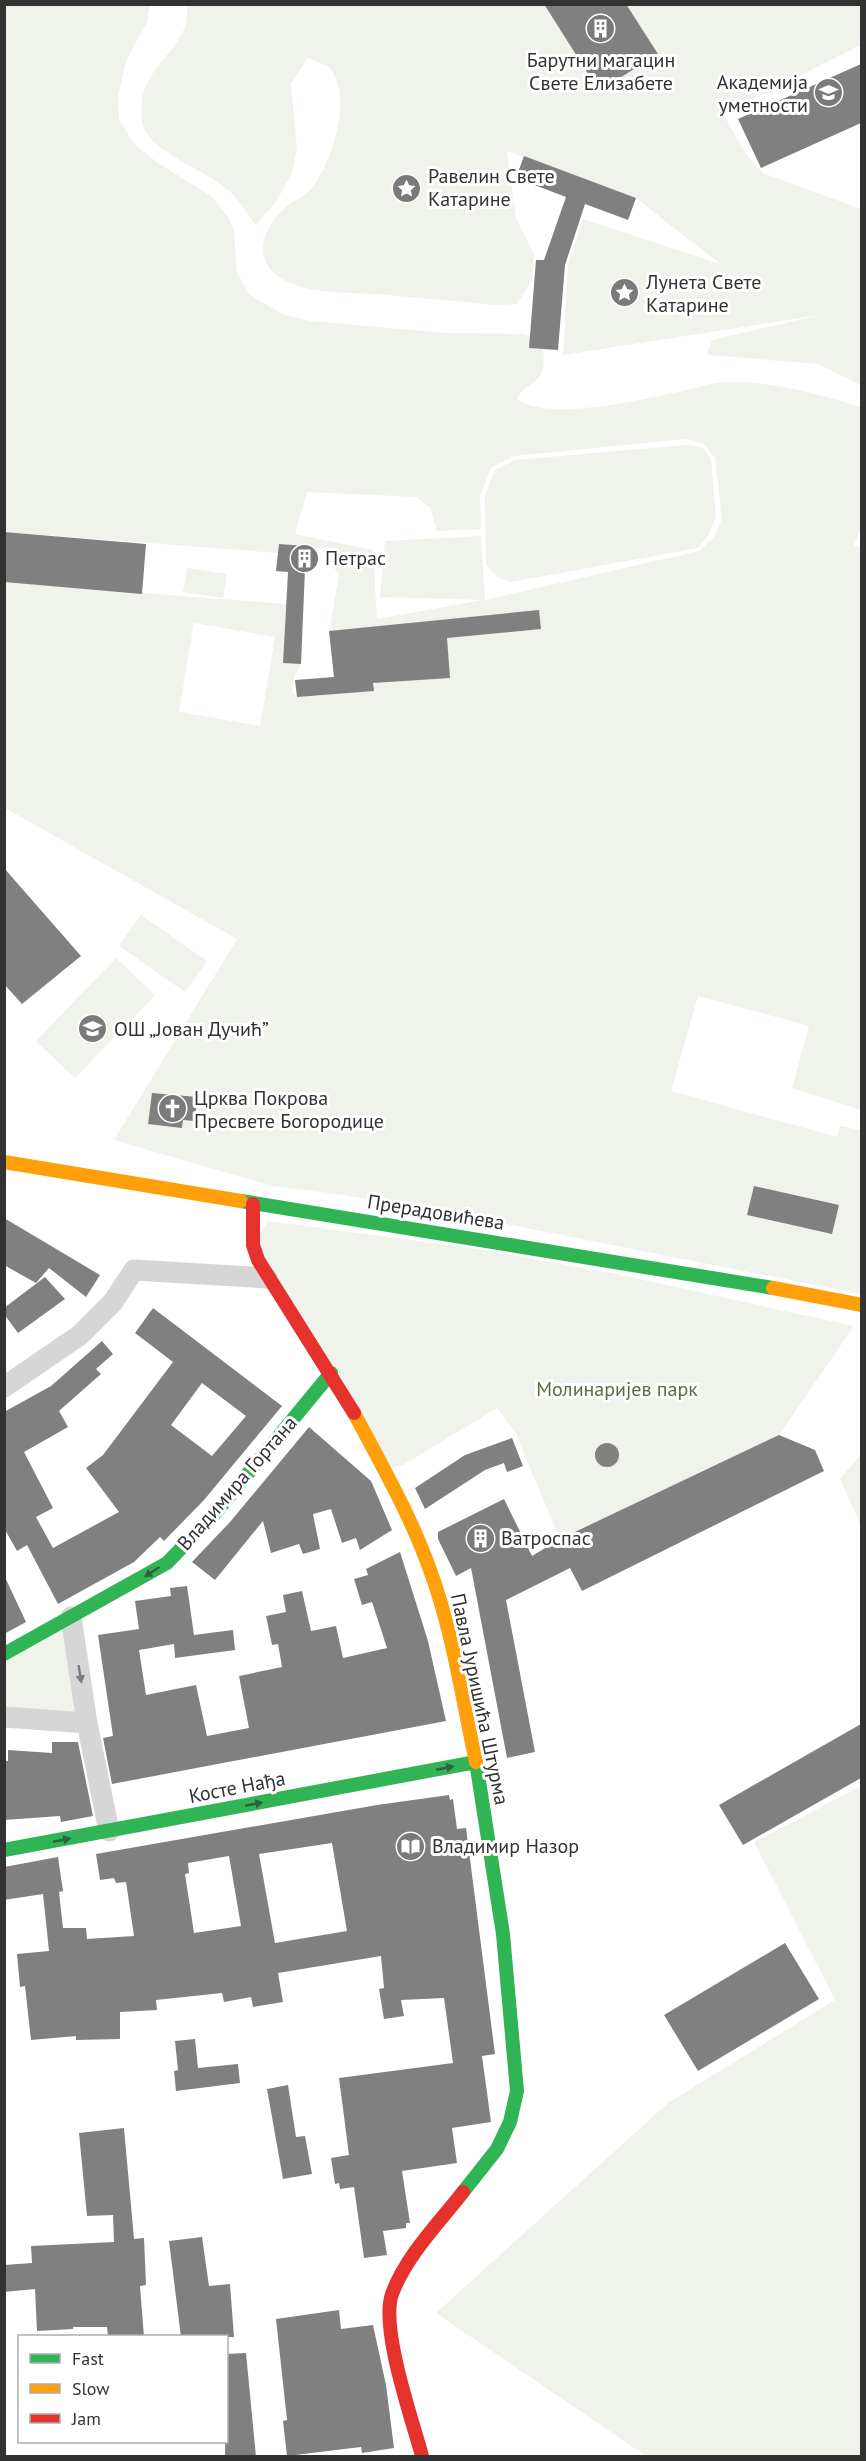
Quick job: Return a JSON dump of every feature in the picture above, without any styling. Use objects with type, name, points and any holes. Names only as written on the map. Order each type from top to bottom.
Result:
[{"type":"street","name":"Прерадовићева","points":[[4,1162],[253,1204],[485,1238],[861,1305]]},
{"type":"street","name":"Павла Јуришића Штурма","points":[[253,1204],[253,1245],[267,1278],[331,1373],[385,1470],[430,1569],[446,1621],[476,1762],[503,1934],[517,2091],[510,2122],[497,2149],[407,2263],[391,2296],[390,2317],[393,2346],[423,2456]]},
{"type":"street","points":[[4,1387],[80,1335],[113,1302],[134,1270],[267,1278]]},
{"type":"street","name":"Владимира Гортана","points":[[4,1653],[166,1563],[217,1511],[331,1373]]},
{"type":"street","points":[[71,1617],[87,1723],[109,1831]]},
{"type":"street","points":[[4,1717],[87,1723]]},
{"type":"street","name":"Косте Нађа","points":[[4,1850],[476,1762]]},
{"type":"green space","points":[[5,5],[150,5],[147,22],[126,61],[118,97],[119,119],[134,144],[158,163],[211,196],[227,215],[234,230],[237,272],[249,294],[282,314],[311,321],[445,333],[524,334],[542,342],[544,364],[541,374],[522,391],[517,399],[532,406],[575,409],[625,403],[712,384],[744,382],[812,393],[861,407],[861,529],[854,545],[862,549],[861,1110],[792,1088],[809,1026],[698,996],[671,1091],[837,1137],[840,1126],[861,1130],[861,1294],[485,1220],[344,1195],[272,1186],[114,1140],[237,939],[5,808],[4,582],[286,604],[283,662],[301,664],[294,677],[292,692],[297,697],[373,691],[375,667],[343,632],[329,631],[339,575],[331,563],[332,549],[279,544],[278,553],[5,532]],"holes":[[[686,439],[704,444],[715,458],[722,519],[713,538],[699,551],[485,600],[481,536],[385,541],[380,597],[483,600],[377,619],[373,550],[295,534],[307,492],[417,497],[430,508],[437,531],[481,529],[480,496],[491,468],[514,456]],[[194,623],[275,637],[260,726],[179,712]]]},
{"type":"green space","points":[[187,5],[861,5],[861,45],[723,114],[746,154],[763,173],[861,209],[861,385],[818,364],[707,355],[712,340],[820,315],[563,355],[568,265],[583,219],[720,264],[636,198],[507,151],[516,218],[534,254],[532,280],[517,304],[493,305],[390,295],[327,292],[303,287],[281,278],[273,272],[264,257],[266,234],[274,220],[285,208],[310,190],[325,166],[339,115],[338,83],[330,69],[308,58],[291,84],[297,149],[292,173],[276,202],[256,225],[227,189],[154,142],[146,132],[142,121],[141,105],[144,92],[155,70],[185,27]]},
{"type":"green space","points":[[686,445],[703,448],[711,459],[716,517],[708,536],[698,548],[511,582],[498,578],[486,565],[485,496],[494,471],[514,460]]},
{"type":"green space","points":[[187,568],[227,574],[223,598],[183,592]]},
{"type":"green space","points":[[141,915],[207,961],[185,992],[119,946]]},
{"type":"green space","points":[[116,958],[155,995],[75,1078],[36,1041]]},
{"type":"green space","name":"Молинаријев парк","points":[[268,1221],[478,1249],[616,1274],[854,1326],[779,1435],[560,1539],[515,1432],[497,1408],[403,1465],[385,1470],[253,1245]]},
{"type":"green space","points":[[861,1454],[861,1526],[840,1479]]},
{"type":"green space","points":[[71,1617],[87,1723],[5,1717],[4,1654]]},
{"type":"green space","points":[[861,1786],[861,2456],[646,2456],[436,2313],[668,2103],[835,2000],[754,1842]]},
{"type":"building","name":"Барутни магацин Свете Елизабете","points":[[544,4],[626,4],[658,54],[599,91]]},
{"type":"building","name":"Академија уметности","points":[[861,64],[861,123],[761,168],[738,119]]},
{"type":"building","points":[[524,156],[636,198],[628,220],[585,204],[565,265],[558,350],[529,348],[536,260],[544,260],[566,197],[516,178]]},
{"type":"building","points":[[4,532],[146,544],[142,594],[4,582]]},
{"type":"building","points":[[279,544],[306,546],[301,664],[283,663],[288,572],[276,571]]},
{"type":"building","points":[[539,610],[541,629],[447,638],[450,678],[373,683],[374,691],[297,697],[295,680],[334,677],[329,631]]},
{"type":"building","points":[[4,868],[81,956],[22,1004],[4,984]]},
{"type":"building","name":"Црква Покрова Пресвете Богородице","points":[[152,1093],[197,1097],[195,1121],[183,1120],[182,1128],[148,1124]]},
{"type":"building","points":[[754,1186],[839,1205],[832,1234],[747,1215]]},
{"type":"building","points":[[4,1218],[100,1275],[86,1297],[49,1268],[36,1283],[4,1265]]},
{"type":"building","points":[[45,1277],[65,1299],[18,1333],[4,1314],[4,1308]]},
{"type":"building","points":[[153,1308],[282,1406],[204,1500],[164,1541],[160,1537],[134,1562],[58,1604],[27,1545],[17,1551],[4,1528],[4,1412],[51,1386],[102,1341],[113,1354],[96,1369],[101,1374],[59,1411],[68,1427],[24,1452],[53,1508],[36,1517],[53,1548],[119,1512],[86,1468],[103,1455],[173,1362],[135,1333]],"holes":[[[202,1383],[246,1416],[212,1456],[171,1425]]]},
{"type":"building","points":[[309,1427],[371,1481],[392,1530],[360,1550],[356,1538],[342,1543],[331,1509],[313,1514],[320,1549],[303,1554],[299,1544],[271,1553],[263,1521],[215,1580],[192,1562],[230,1522]]},
{"type":"building","points":[[779,1435],[815,1450],[824,1471],[582,1591],[570,1568],[506,1600],[535,1752],[507,1758],[471,1568],[456,1576],[438,1539],[438,1532],[504,1499],[532,1556],[560,1539]]},
{"type":"building","points":[[512,1438],[523,1466],[507,1472],[504,1463],[485,1470],[425,1509],[415,1488],[465,1455]]},
{"type":"building","points":[[607,1443],[616,1446],[619,1455],[616,1464],[607,1467],[598,1464],[595,1455],[598,1446]]},
{"type":"building","points":[[400,1552],[428,1641],[446,1721],[112,1784],[103,1738],[113,1736],[98,1635],[139,1629],[135,1601],[171,1596],[170,1588],[187,1586],[194,1635],[233,1630],[235,1650],[175,1658],[174,1644],[139,1650],[146,1695],[196,1685],[207,1736],[249,1728],[239,1676],[282,1667],[278,1644],[272,1645],[266,1616],[286,1612],[283,1595],[302,1591],[311,1631],[336,1626],[343,1658],[387,1648],[372,1602],[362,1605],[354,1579],[368,1575],[366,1569]]},
{"type":"building","points":[[4,1575],[26,1622],[4,1634]]},
{"type":"building","points":[[861,1724],[861,1778],[743,1845],[719,1805]]},
{"type":"building","points":[[52,1742],[78,1742],[93,1816],[61,1822],[60,1816],[4,1820],[4,1761],[8,1761],[8,1750],[52,1753]]},
{"type":"building","points":[[449,1795],[450,1800],[453,1799],[457,1829],[466,1828],[495,2054],[482,2056],[491,2122],[452,2128],[457,2163],[402,2171],[410,2223],[406,2223],[406,2228],[383,2231],[387,2255],[364,2258],[354,2187],[340,2189],[339,2183],[335,2184],[331,2158],[349,2155],[339,2078],[453,2063],[444,1998],[401,2000],[404,2016],[384,2019],[379,1989],[384,1988],[381,1956],[278,1973],[283,2002],[253,2007],[251,1997],[224,2002],[222,1993],[156,2000],[157,2010],[120,2012],[120,2039],[76,2040],[76,2036],[31,2040],[25,1986],[20,1987],[17,1954],[49,1951],[43,1894],[4,1900],[4,1867],[58,1857],[63,1891],[59,1892],[63,1928],[86,1928],[87,1939],[134,1936],[126,1882],[116,1883],[114,1878],[100,1880],[96,1854],[377,1805]],"holes":[[[332,1843],[347,1931],[275,1943],[259,1854]],[[229,1856],[241,1926],[194,1933],[185,1874],[189,1873],[188,1863]]]},
{"type":"building","points":[[785,1943],[819,1999],[698,2071],[664,2015]]},
{"type":"building","points":[[195,2039],[198,2068],[238,2064],[240,2083],[176,2091],[174,2071],[178,2070],[175,2041]]},
{"type":"building","points":[[288,2085],[296,2137],[305,2136],[312,2174],[283,2179],[267,2089]]},
{"type":"building","points":[[124,2128],[134,2239],[144,2238],[146,2285],[140,2286],[144,2335],[108,2335],[107,2327],[73,2327],[73,2329],[37,2331],[35,2289],[4,2292],[4,2265],[32,2263],[31,2246],[114,2242],[113,2215],[87,2216],[79,2133]]},
{"type":"building","points":[[202,2237],[209,2286],[230,2284],[234,2337],[181,2335],[169,2241]]},
{"type":"building","points":[[339,2310],[341,2329],[373,2325],[386,2385],[394,2448],[362,2453],[361,2447],[287,2456],[283,2421],[287,2420],[276,2319]]},
{"type":"building","points":[[246,2353],[256,2457],[225,2457],[225,2443],[228,2443],[228,2354]]},
{"type":"traffic: fast","points":[[241,1201],[773,1288]]},
{"type":"traffic: fast","points":[[4,1654],[167,1563],[217,1511],[331,1373]]},
{"type":"traffic: fast","points":[[463,2192],[497,2149],[510,2122],[517,2091],[503,1934],[476,1762]]},
{"type":"traffic: fast","points":[[4,1850],[476,1762]]},
{"type":"traffic: slow","points":[[4,1162],[241,1201]]},
{"type":"traffic: slow","points":[[773,1288],[862,1305]]},
{"type":"traffic: slow","points":[[354,1413],[405,1510],[430,1570],[451,1641],[476,1762]]},
{"type":"traffic: jam","points":[[253,1204],[253,1245],[258,1260],[354,1413]]},
{"type":"traffic: jam","points":[[422,2456],[399,2374],[390,2328],[389,2309],[392,2294],[405,2267],[463,2192]]},
{"type":"place","name":"Барутни магацин Свете Елизабете","points":[[601,29]]},
{"type":"place","name":"Академија уметности","points":[[829,93]]},
{"type":"place","name":"Равелин Свете Катарине","points":[[407,188]]},
{"type":"place","name":"Лунета Свете Катарине","points":[[625,293]]},
{"type":"place","name":"Петрас","points":[[304,558]]},
{"type":"place","name":"ОШ „Јован Дучић”","points":[[93,1029]]},
{"type":"place","name":"Црква Покрова Пресвете Богородице","points":[[173,1109]]},
{"type":"place","name":"Ватроспас","points":[[480,1538]]},
{"type":"place","name":"Владимир Назор","points":[[411,1846]]}]
